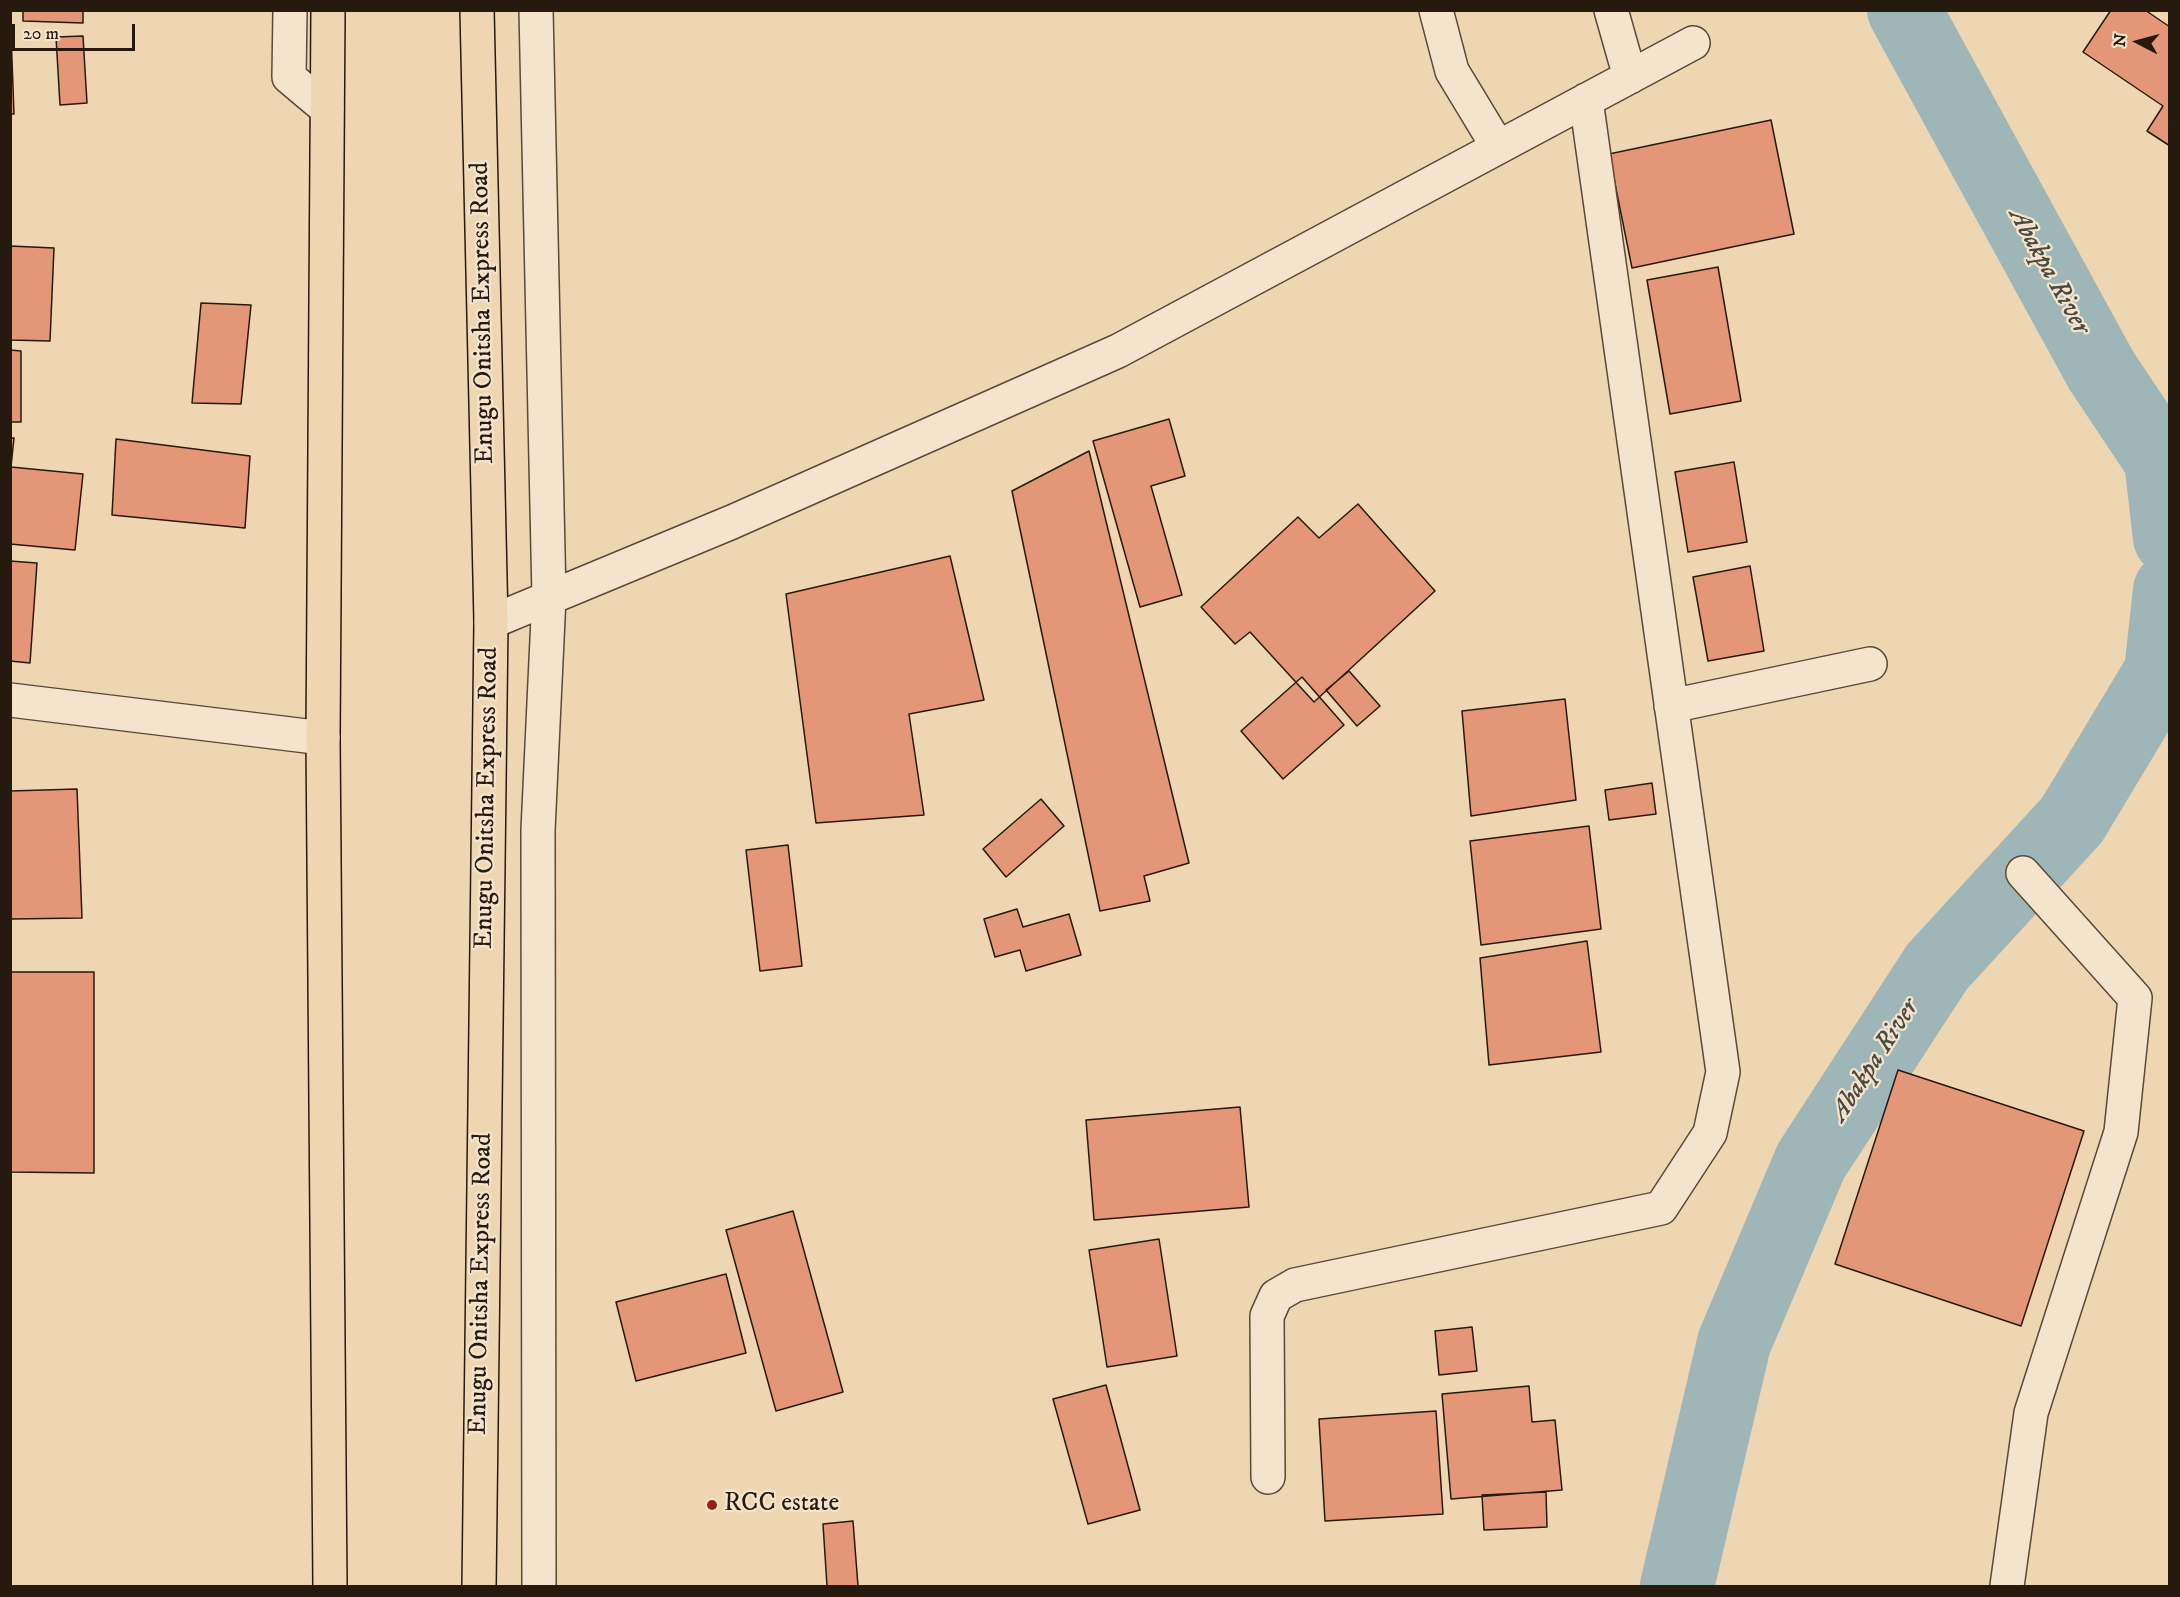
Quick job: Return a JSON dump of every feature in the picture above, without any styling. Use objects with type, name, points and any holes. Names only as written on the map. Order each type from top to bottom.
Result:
[{"type":"highway","points":[[328,10],[322,738],[330,1587]]},
{"type":"highway","name":"Enugu Onitsha Express Road","points":[[477,10],[491,622],[479,1587]]},
{"type":"street","points":[[290,10],[289,77],[327,109]]},
{"type":"street","points":[[536,10],[549,597],[538,830],[539,1587]]},
{"type":"street","points":[[1436,10],[1452,71],[1498,147]]},
{"type":"street","points":[[1611,10],[1630,77]]},
{"type":"street","points":[[491,622],[732,522],[1118,351],[1693,44]]},
{"type":"street","points":[[1268,1476],[1267,1316],[1276,1296],[1294,1284],[1661,1208],[1710,1133],[1723,1072],[1586,100]]},
{"type":"street","points":[[1671,706],[1870,664]]},
{"type":"street","points":[[10,700],[322,738]]},
{"type":"street","points":[[2007,1587],[2031,1413],[2121,1132],[2135,998],[2023,873]]},
{"type":"building","points":[[23,10],[83,10],[83,23],[23,21]]},
{"type":"building","points":[[2111,10],[2145,10],[2170,27],[2170,146],[2147,131],[2163,106],[2083,52]]},
{"type":"building","points":[[11,33],[14,114],[10,114]]},
{"type":"building","points":[[83,36],[87,103],[60,105],[56,37]]},
{"type":"building","points":[[1771,120],[1794,234],[1632,268],[1609,154]]},
{"type":"building","points":[[10,246],[54,248],[50,341],[10,340]]},
{"type":"building","points":[[1718,267],[1741,401],[1670,414],[1647,280]]},
{"type":"building","points":[[201,303],[251,305],[241,404],[192,403]]},
{"type":"building","points":[[10,350],[21,351],[21,422],[10,422]]},
{"type":"building","points":[[1169,419],[1185,476],[1151,486],[1182,595],[1140,607],[1093,441]]},
{"type":"building","points":[[10,438],[14,438],[11,467],[83,474],[75,550],[10,544]]},
{"type":"building","points":[[116,439],[250,456],[245,528],[112,515]]},
{"type":"building","points":[[1089,451],[1189,863],[1144,876],[1150,901],[1100,911],[1012,491]]},
{"type":"building","points":[[1734,462],[1747,542],[1688,552],[1675,472]]},
{"type":"building","points":[[1358,504],[1435,591],[1314,702],[1250,632],[1235,644],[1201,607],[1298,517],[1319,538]]},
{"type":"building","points":[[950,556],[984,700],[909,714],[924,815],[816,823],[786,594]]},
{"type":"building","points":[[10,561],[37,563],[30,663],[10,661]]},
{"type":"building","points":[[1750,566],[1764,651],[1708,661],[1693,577]]},
{"type":"building","points":[[1349,671],[1380,706],[1357,726],[1326,690]]},
{"type":"building","points":[[1302,677],[1344,725],[1283,779],[1241,731]]},
{"type":"building","points":[[1565,699],[1576,800],[1471,816],[1462,711]]},
{"type":"building","points":[[1652,783],[1656,814],[1609,820],[1605,790]]},
{"type":"building","points":[[77,789],[82,918],[11,919],[10,791]]},
{"type":"building","points":[[1041,799],[1064,826],[1006,877],[983,849]]},
{"type":"building","points":[[1589,826],[1601,929],[1481,945],[1470,841]]},
{"type":"building","points":[[788,845],[802,966],[760,971],[746,850]]},
{"type":"building","points":[[1017,909],[1023,927],[1069,914],[1081,955],[1026,971],[1020,950],[995,957],[984,919]]},
{"type":"building","points":[[1587,941],[1601,1052],[1489,1065],[1480,958]]},
{"type":"building","points":[[10,972],[94,972],[94,1173],[10,1172]]},
{"type":"building","points":[[1898,1070],[2084,1131],[2021,1326],[1835,1264]]},
{"type":"building","points":[[1240,1107],[1249,1207],[1094,1220],[1086,1120]]},
{"type":"building","points":[[793,1211],[843,1392],[776,1411],[726,1230]]},
{"type":"building","points":[[1159,1239],[1177,1356],[1107,1367],[1089,1250]]},
{"type":"building","points":[[726,1274],[746,1353],[636,1381],[616,1302]]},
{"type":"building","points":[[1472,1327],[1477,1371],[1439,1375],[1435,1331]]},
{"type":"building","points":[[1106,1385],[1140,1510],[1088,1524],[1053,1399]]},
{"type":"building","points":[[1529,1386],[1532,1422],[1555,1420],[1562,1490],[1451,1499],[1442,1394]]},
{"type":"building","points":[[1436,1411],[1443,1514],[1325,1521],[1319,1419]]},
{"type":"building","points":[[1546,1492],[1547,1527],[1484,1530],[1482,1495]]},
{"type":"building","points":[[853,1521],[858,1586],[827,1586],[823,1524]]},
{"type":"waterway","name":"Abakpa River","points":[[1904,10],[2101,370],[2161,460],[2170,538]]},
{"type":"waterway","name":"Abakpa River","points":[[1677,1586],[1734,1343],[1811,1161],[1937,967],[2072,820],[2161,672],[2170,590]]},
{"type":"place","name":"RCC estate","points":[[712,1505]]}]
